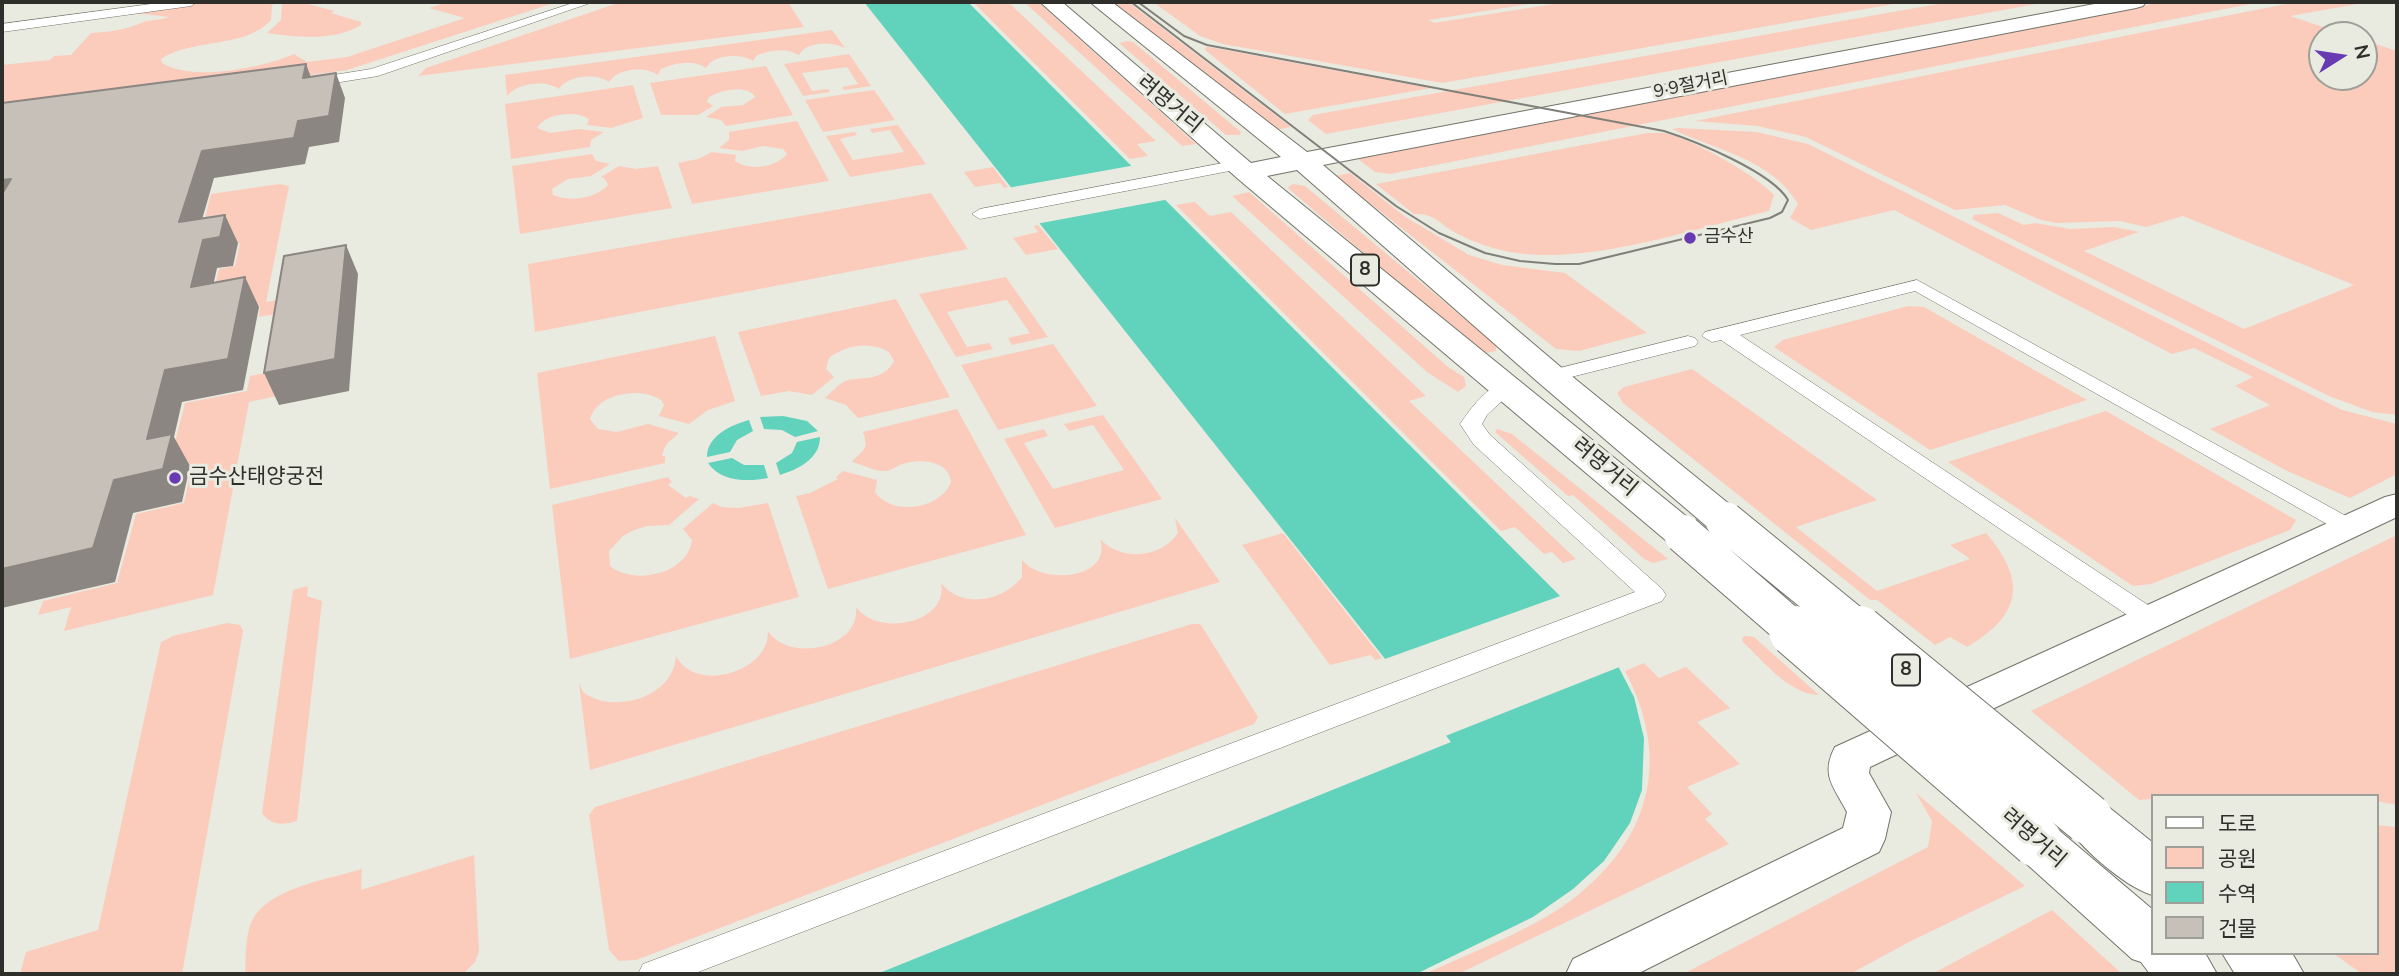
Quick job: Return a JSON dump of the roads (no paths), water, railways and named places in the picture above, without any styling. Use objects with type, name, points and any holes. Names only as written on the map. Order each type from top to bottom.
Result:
[{"type":"highway","name":"려명거리","points":[[1050,2],[1239,165],[1507,387],[1704,527],[2088,819],[2150,871]]},
{"type":"highway","name":"려명거리","points":[[1100,2],[1294,155],[1551,376],[1704,527],[2037,842],[2147,938]]},
{"type":"highway","name":"9·9절거리","points":[[1294,155],[2081,2]]},
{"type":"highway","name":"9·9절거리","points":[[1239,165],[2136,2]]},
{"type":"highway","name":"려명거리","points":[[2167,955],[2189,974]]},
{"type":"highway","points":[[2252,955],[2276,974]]},
{"type":"street","points":[[2,28],[191,2]]},
{"type":"street","points":[[300,84],[373,73],[587,2]]},
{"type":"street","points":[[55,20],[68,6]]},
{"type":"street","points":[[980,214],[1239,165]]},
{"type":"street","points":[[2151,619],[1718,334],[1917,285],[2349,527]]},
{"type":"street","points":[[1551,376],[1688,342]]},
{"type":"street","points":[[655,974],[1653,595],[1482,440],[1471,424],[1479,411],[1507,387]]},
{"type":"street","points":[[1590,974],[1863,838],[1869,812],[1847,774],[1850,758],[2397,504]]},
{"type":"water","points":[[864,2],[968,2],[1560,596],[1617,664],[1634,697],[1644,738],[1642,790],[1630,823],[1604,861],[1573,889],[1533,917],[1416,974],[877,974],[1451,742]]},
{"type":"water","points":[[783,416],[807,421],[818,431],[795,437],[782,430],[764,429],[760,417]]},
{"type":"water","points":[[749,420],[753,431],[737,440],[730,452],[707,457],[716,437],[728,428]]},
{"type":"water","points":[[820,437],[816,451],[807,462],[780,475],[776,463],[792,453],[797,442]]},
{"type":"water","points":[[732,458],[744,465],[764,465],[768,478],[744,480],[727,477],[708,463]]},
{"type":"tram line","points":[[1131,2],[1396,206],[1439,233],[1485,253],[1520,261],[1579,264],[1770,218],[1782,212],[1788,200],[1779,189],[1750,168],[1664,131],[1207,45],[1184,36],[1138,2]]},
{"type":"place","name":"금수산","points":[[1690,238]]},
{"type":"place","name":"금수산태양궁전","points":[[175,478]]}]
